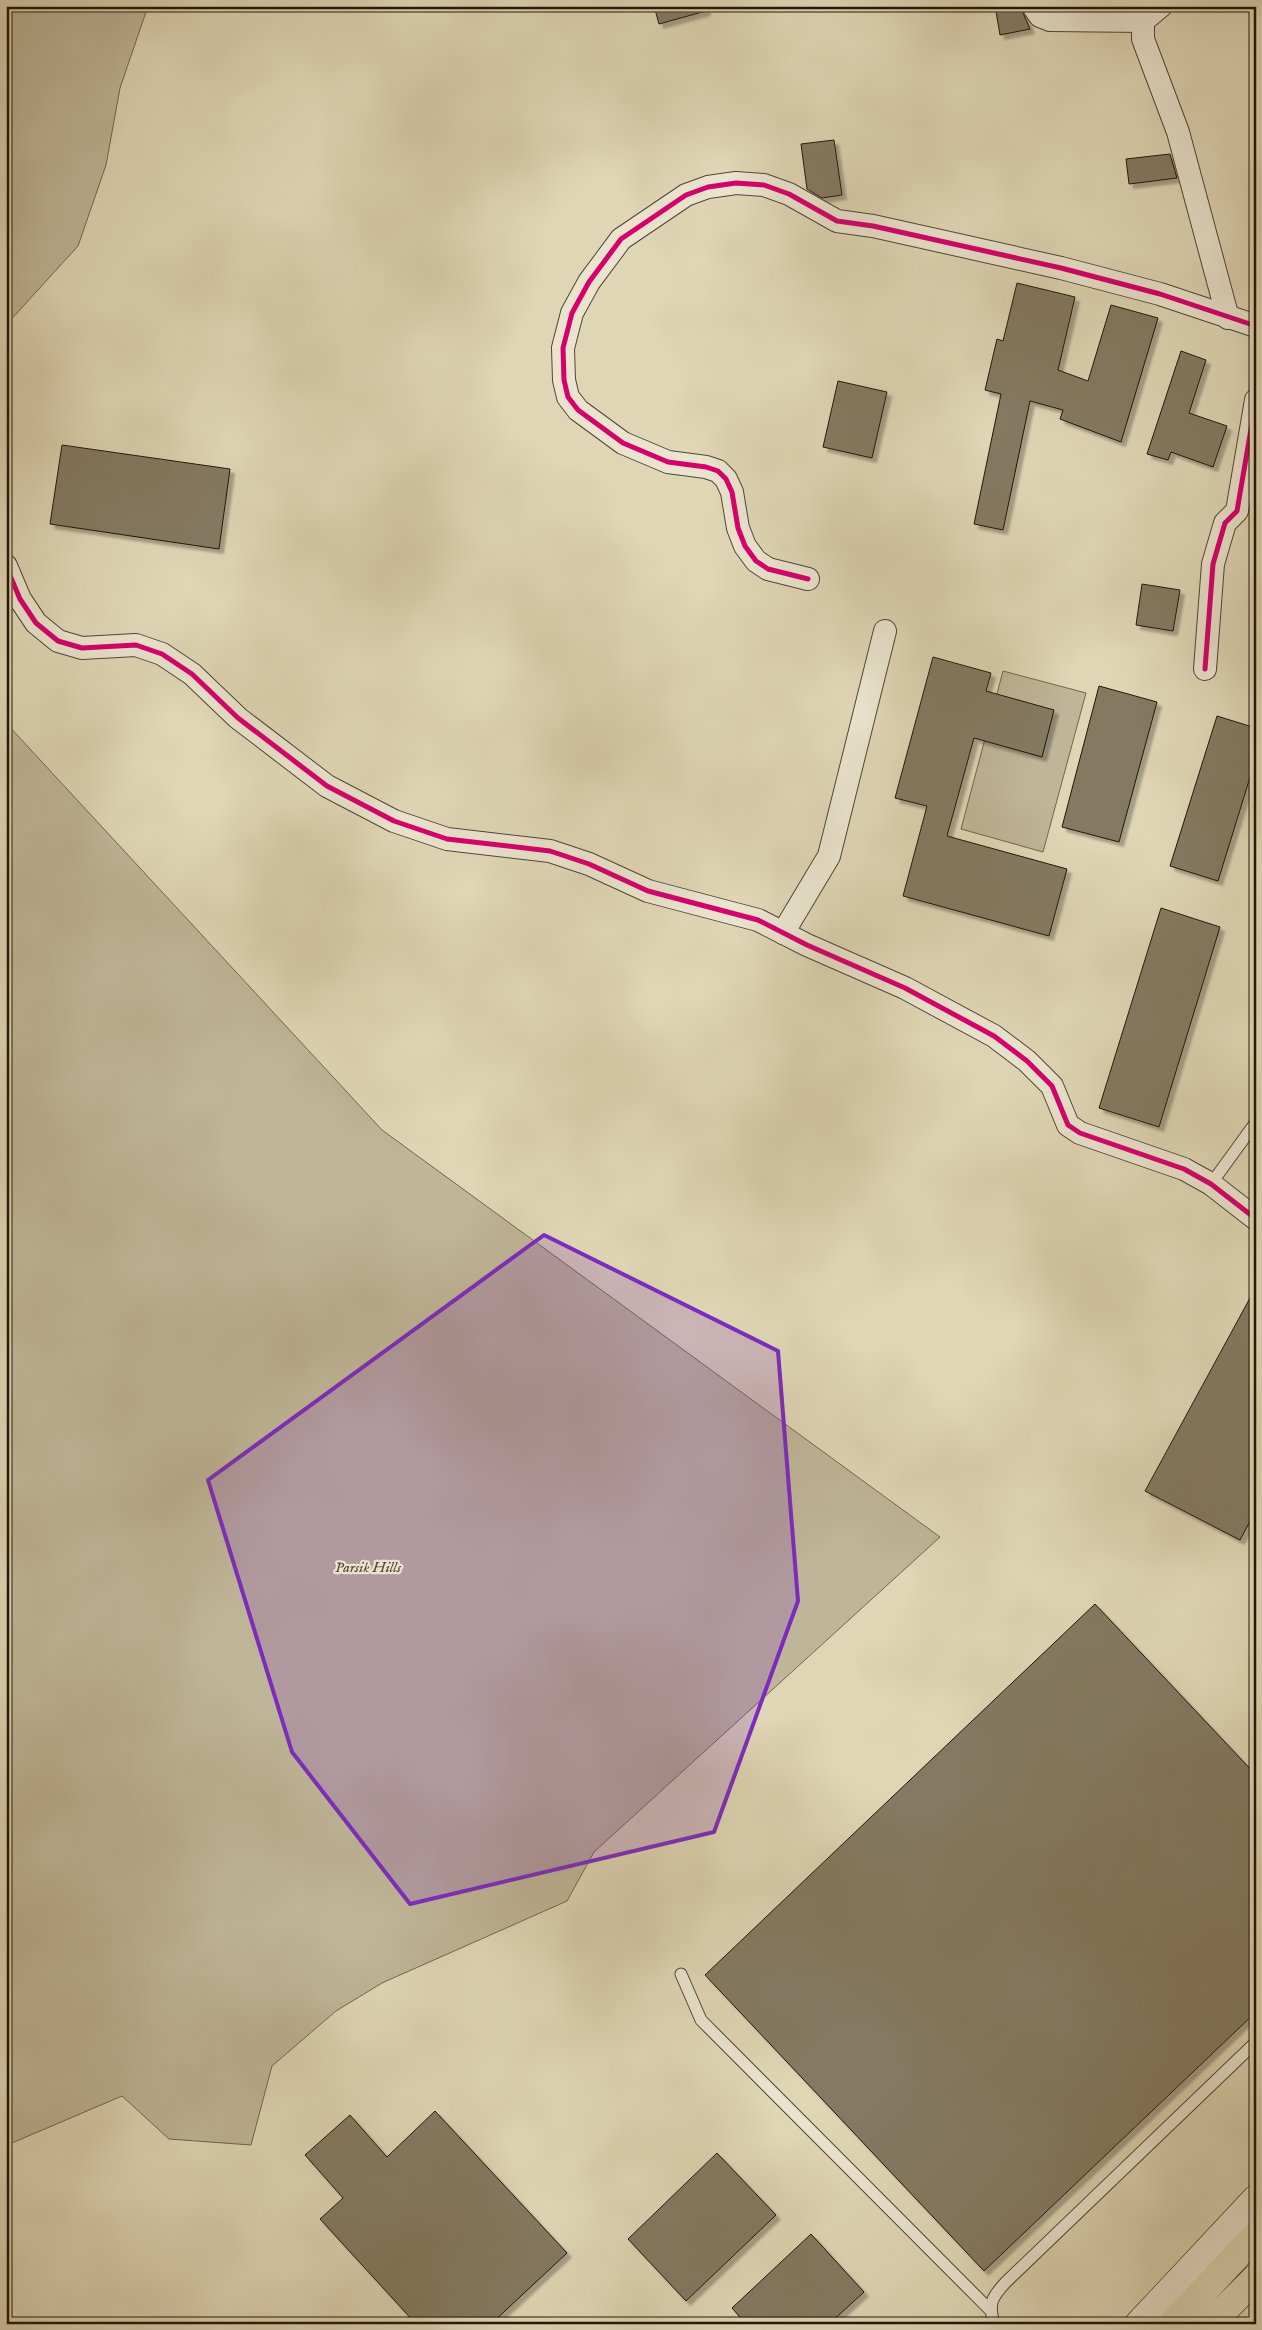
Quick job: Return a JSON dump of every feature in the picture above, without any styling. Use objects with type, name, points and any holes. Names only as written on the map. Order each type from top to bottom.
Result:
[{"type":"highway","points":[[1172,2324],[1256,2235]]},
{"type":"highway","points":[[1210,2324],[1256,2278]]},
{"type":"main road","points":[[1139,2324],[1256,2199]]},
{"type":"street","points":[[1032,6],[1040,16],[1050,20],[1143,21],[1161,6]]},
{"type":"street","points":[[1143,21],[1143,39],[1178,132],[1228,318]]},
{"type":"street","points":[[808,579],[768,569],[756,561],[745,546],[738,528],[732,492],[726,479],[718,471],[706,467],[668,462],[623,443],[578,410],[568,396],[564,380],[563,348],[572,313],[589,282],[620,239],[686,195],[708,187],[736,183],[764,185],[789,194],[837,220],[1061,268],[1160,294],[1256,326]]},
{"type":"street","points":[[1205,669],[1213,564],[1225,523],[1237,511],[1256,400]]},
{"type":"street","points":[[6,566],[20,599],[36,623],[58,641],[82,648],[136,645],[162,654],[192,674],[238,718],[327,786],[394,821],[447,839],[550,851],[589,864],[648,891],[758,920],[782,933],[905,988],[994,1036],[1026,1061],[1052,1086],[1068,1125],[1080,1133],[1184,1169],[1211,1184],[1256,1219]]},
{"type":"street","points":[[782,933],[829,856],[884,631]]},
{"type":"lane","points":[[1211,1184],[1256,1122]]},
{"type":"lane","points":[[681,1974],[701,2020],[990,2310]]},
{"type":"lane","points":[[994,2324],[990,2310],[993,2296],[1006,2282],[1256,2042]]},
{"type":"highlighted area","points":[[544,1235],[778,1351],[798,1601],[714,1832],[410,1904],[292,1752],[208,1480]]},
{"type":"green space","points":[[6,6],[148,6],[120,88],[106,165],[78,246],[6,325]]},
{"type":"green space","points":[[1003,671],[1086,693],[1043,852],[961,829]]},
{"type":"green space","name":"Parsik Hills","points":[[6,723],[382,1130],[940,1537],[594,1852],[567,1901],[382,1983],[336,2011],[272,2066],[251,2145],[169,2139],[122,2096],[12,2143],[6,2141]]},
{"type":"building","points":[[654,6],[705,6],[706,11],[659,24]]},
{"type":"building","points":[[995,6],[1020,6],[1030,29],[1000,35]]},
{"type":"building","points":[[834,140],[842,195],[822,198],[807,189],[801,144]]},
{"type":"building","points":[[1170,154],[1177,178],[1129,184],[1126,159]]},
{"type":"building","points":[[1017,283],[1075,297],[1058,370],[1088,381],[1111,305],[1158,318],[1121,442],[1060,419],[1063,410],[1030,401],[1003,530],[974,524],[1001,394],[985,390],[997,339],[1003,341]]},
{"type":"building","points":[[1181,351],[1206,360],[1189,413],[1227,426],[1213,467],[1171,452],[1168,460],[1147,454]]},
{"type":"building","points":[[838,381],[887,392],[872,458],[823,447]]},
{"type":"building","points":[[62,445],[230,469],[219,549],[50,524]]},
{"type":"building","points":[[1142,584],[1180,590],[1173,631],[1136,625]]},
{"type":"building","points":[[933,657],[991,673],[986,691],[1054,710],[1042,757],[974,738],[947,836],[1067,869],[1049,936],[903,896],[927,806],[895,798]]},
{"type":"building","points":[[1099,686],[1157,702],[1119,842],[1062,827]]},
{"type":"building","points":[[1217,716],[1256,728],[1256,758],[1218,881],[1170,866]]},
{"type":"building","points":[[1161,908],[1220,927],[1159,1127],[1099,1108]]},
{"type":"building","points":[[1256,1287],[1256,1510],[1240,1540],[1145,1491]]},
{"type":"building","points":[[1095,1604],[1256,1775],[1256,2012],[984,2271],[705,1975]]},
{"type":"building","points":[[435,2111],[567,2253],[491,2324],[416,2324],[320,2219],[343,2198],[305,2155],[350,2115],[387,2157]]},
{"type":"building","points":[[717,2153],[776,2215],[686,2301],[628,2239]]},
{"type":"building","points":[[811,2234],[864,2292],[829,2324],[746,2324],[732,2308]]},
{"type":"cycle path","points":[[808,579],[768,569],[756,561],[745,546],[738,528],[732,492],[726,479],[718,471],[706,467],[668,462],[623,443],[578,410],[568,397],[564,380],[563,348],[572,313],[589,282],[621,239],[686,195],[708,187],[736,183],[764,185],[789,194],[837,221],[873,226],[1061,268],[1160,294],[1256,326]]},
{"type":"cycle path","points":[[1205,669],[1213,564],[1225,523],[1237,511],[1256,400]]},
{"type":"cycle path","points":[[6,566],[20,599],[36,623],[58,641],[82,648],[136,645],[162,654],[192,674],[238,718],[327,786],[394,821],[447,839],[550,851],[589,864],[648,891],[758,920],[807,945],[905,988],[994,1036],[1027,1061],[1052,1086],[1068,1125],[1080,1133],[1184,1169],[1211,1184],[1256,1219]]}]
